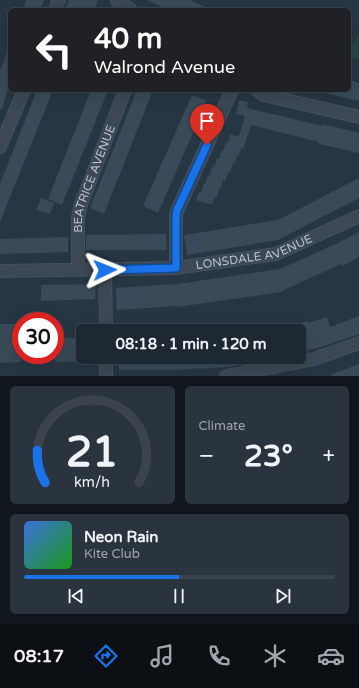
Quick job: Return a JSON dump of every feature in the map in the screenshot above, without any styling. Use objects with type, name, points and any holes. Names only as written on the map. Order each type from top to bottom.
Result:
[{"type":"street","points":[[117,0],[128,8]]},
{"type":"street","points":[[0,147],[23,92]]},
{"type":"street","name":"BEATRICE AVENUE","points":[[78,270],[78,218],[80,208],[124,92]]},
{"type":"street","points":[[176,268],[177,210],[231,92]]},
{"type":"street","points":[[260,92],[264,95],[359,117]]},
{"type":"street","name":"LONSDALE AVENUE","points":[[0,271],[176,268],[276,254],[359,216]]},
{"type":"street","points":[[105,270],[106,324]]},
{"type":"street","points":[[226,376],[314,358],[359,343]]},
{"type":"street","points":[[106,364],[106,376]]},
{"type":"green space","points":[[359,33],[359,60],[351,58],[351,47]]},
{"type":"building","points":[[26,0],[44,0],[41,8],[24,8]]},
{"type":"building","points":[[69,0],[98,0],[95,8],[66,8]]},
{"type":"building","points":[[147,0],[190,0],[207,8],[165,8]]},
{"type":"building","points":[[8,50],[8,90],[2,109],[0,109],[0,71]]},
{"type":"building","points":[[351,81],[359,83],[359,101],[325,93],[351,92]]},
{"type":"building","points":[[36,92],[52,92],[0,222],[0,184]]},
{"type":"building","points":[[90,92],[107,92],[62,205],[48,199]]},
{"type":"building","points":[[136,92],[152,92],[104,214],[90,208]]},
{"type":"building","points":[[192,95],[207,101],[158,213],[143,206]]},
{"type":"building","points":[[239,100],[248,102],[247,108],[359,133],[359,153],[319,144],[319,142],[251,125],[243,149],[241,148],[239,156],[237,155],[235,164],[233,163],[225,181],[223,180],[221,189],[219,188],[217,197],[215,197],[212,205],[196,200],[208,175],[210,176],[212,167],[214,167],[217,158],[219,159],[226,142],[228,143],[230,134],[239,137],[245,116],[236,114]]},
{"type":"building","points":[[359,178],[359,198],[278,240],[187,255],[184,235],[278,220]]},
{"type":"building","points":[[41,198],[54,203],[50,214],[36,210]]},
{"type":"building","points":[[359,232],[359,257],[282,292],[177,307],[117,310],[116,288],[171,285],[280,269]]},
{"type":"building","points":[[166,234],[167,250],[86,250],[86,235]]},
{"type":"building","points":[[68,237],[68,252],[0,254],[0,239]]},
{"type":"building","points":[[96,284],[95,299],[41,301],[41,285]]},
{"type":"building","points":[[359,316],[359,334],[306,351],[306,324],[297,324],[308,321],[308,323],[327,317],[330,327]]},
{"type":"building","points":[[0,324],[12,324],[12,362],[0,363]]},
{"type":"building","points":[[64,338],[76,338],[76,361],[64,362]]},
{"type":"building","points":[[119,364],[245,364],[203,369],[119,370]]},
{"type":"building","points":[[359,364],[359,376],[330,375]]},
{"type":"route","points":[[105,270],[176,268],[177,210],[207,145]]}]
